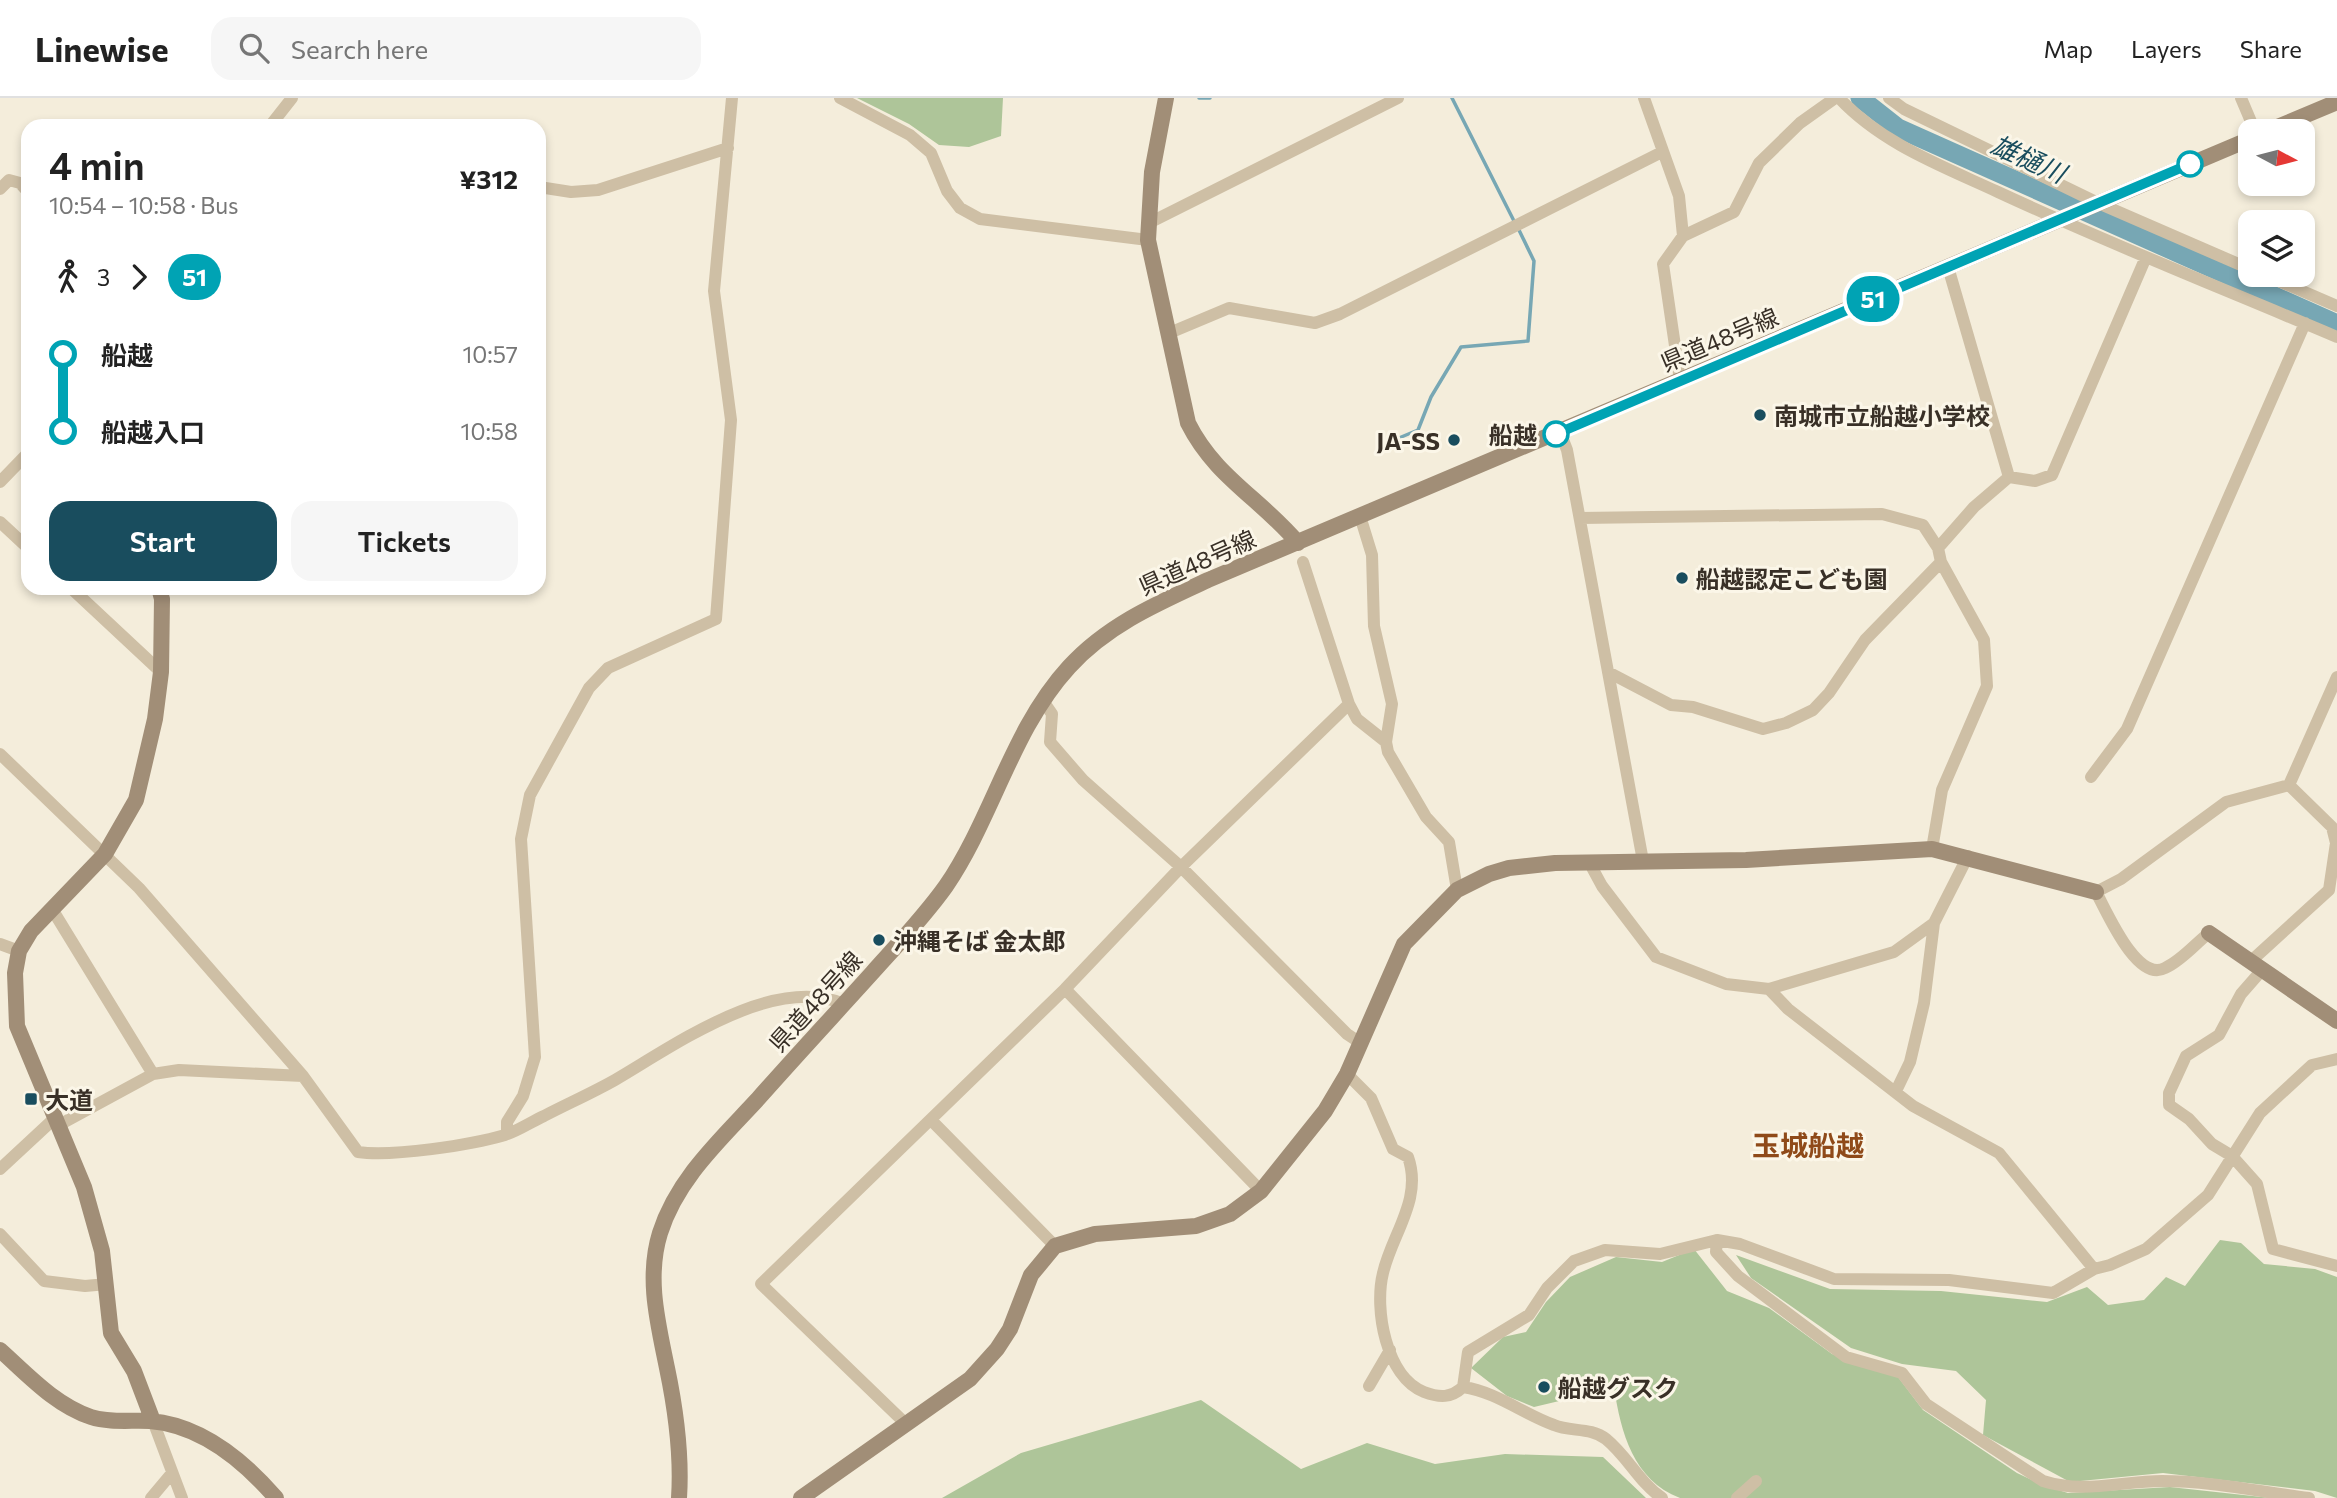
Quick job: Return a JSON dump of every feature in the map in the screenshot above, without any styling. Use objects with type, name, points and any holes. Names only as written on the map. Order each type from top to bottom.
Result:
[{"type":"street","points":[[276,119],[292,98]]},
{"type":"street","points":[[506,1135],[507,1122],[523,1096],[535,1057],[521,839],[530,795],[589,688],[608,668],[716,619],[731,420],[714,290],[732,98]]},
{"type":"street","points":[[840,98],[910,135],[921,144],[931,153],[947,191],[960,208],[980,219],[1149,231],[1398,98]]},
{"type":"street","points":[[1167,98],[1154,159],[1149,231],[1167,334],[1185,412],[1199,444],[1217,469],[1281,524],[1298,543]]},
{"type":"street","points":[[1644,98],[1679,196],[1683,236]]},
{"type":"street","points":[[1679,380],[1662,273],[1663,264],[1683,236],[1734,212],[1759,163],[1801,123],[1837,98],[1879,134],[2146,257],[2337,337]]},
{"type":"street","points":[[1889,98],[1904,109],[2095,205],[2238,263]]},
{"type":"street","points":[[2241,98],[2250,119]]},
{"type":"street","points":[[2297,119],[2337,102]]},
{"type":"street","name":"県道48号線","points":[[679,1498],[679,1439],[654,1300],[653,1277],[659,1235],[669,1209],[697,1165],[844,1004],[945,886],[969,848],[1043,701],[1068,667],[1094,643],[1122,622],[1181,592],[2238,144]]},
{"type":"street","points":[[546,188],[571,192],[598,190],[728,148]]},
{"type":"street","points":[[1167,334],[1229,308],[1315,323],[1340,314],[1662,152]]},
{"type":"street","points":[[0,189],[9,180],[21,184]]},
{"type":"street","points":[[1608,672],[1671,705],[1693,707],[1763,729],[1786,723],[1813,710],[1829,694],[1865,640],[1940,555],[1974,507],[2009,477],[2035,481],[2052,475],[2146,257]]},
{"type":"street","points":[[1948,267],[2009,477]]},
{"type":"street","points":[[2293,287],[2337,306]]},
{"type":"street","points":[[2091,777],[2126,729],[2305,323]]},
{"type":"street","points":[[1560,432],[1567,450],[1643,861]]},
{"type":"street","points":[[0,482],[21,460]]},
{"type":"street","points":[[1580,518],[1882,514],[1923,525],[1984,640],[1987,685],[1942,790],[1932,849]]},
{"type":"street","points":[[1360,516],[1372,555],[1374,625],[1392,704],[1386,743],[1388,752],[1426,817],[1449,842],[1457,890]]},
{"type":"street","points":[[0,522],[21,542]]},
{"type":"street","points":[[1303,562],[1349,704],[1357,719],[1386,743]]},
{"type":"street","points":[[78,595],[161,672]]},
{"type":"street","points":[[161,595],[161,672],[155,719],[136,800],[105,854],[31,931],[19,951],[15,973],[17,1026],[84,1187],[102,1251],[111,1333],[134,1371],[182,1498]]},
{"type":"street","points":[[2288,785],[2337,677]]},
{"type":"street","points":[[1043,701],[1052,714],[1050,741],[1083,780],[1181,867],[1347,1034],[1359,1042]]},
{"type":"street","points":[[906,1424],[761,1284],[1065,989],[1181,867],[1349,704]]},
{"type":"street","points":[[0,754],[139,888],[303,1076],[358,1152],[382,1156],[506,1135],[611,1083],[710,1025],[759,1005],[807,996],[826,996],[844,1004]]},
{"type":"street","points":[[801,1498],[970,1379],[987,1362],[1010,1329],[1031,1275],[1055,1246],[1095,1234],[1196,1226],[1230,1214],[1261,1191],[1325,1111],[1347,1074],[1404,944],[1457,890],[1509,868],[1589,862],[1746,860],[1932,849],[1968,856],[2096,892],[2121,879],[2226,802],[2288,785]]},
{"type":"street","points":[[2288,785],[2332,827],[2336,843],[2329,890],[2256,966],[2219,1035],[2186,1056],[2169,1094],[2169,1105],[2189,1119],[2212,1144],[2232,1156],[2257,1184],[2273,1249],[2336,1262]]},
{"type":"street","points":[[1896,1091],[1910,1062],[1924,1003],[1934,923],[1968,856]]},
{"type":"street","points":[[1589,862],[1602,886],[1656,957],[1726,984],[1769,989],[1894,952],[1934,923]]},
{"type":"street","points":[[2096,892],[2138,962],[2152,971],[2164,969],[2209,933],[2337,1021]]},
{"type":"street","points":[[52,909],[153,1074]]},
{"type":"street","points":[[0,944],[19,951]]},
{"type":"street","points":[[1065,989],[1261,1191]]},
{"type":"street","points":[[1769,989],[1788,1009],[1913,1106],[1998,1153],[2094,1269]]},
{"type":"street","points":[[1347,1074],[1371,1098],[1393,1149],[1408,1157],[1413,1171],[1414,1189],[1380,1286],[1381,1314],[1391,1350],[1404,1376],[1420,1391],[1449,1396],[1463,1387],[1468,1352],[1529,1315],[1547,1288],[1574,1261],[1605,1251],[1660,1254],[1717,1241],[1740,1244],[1835,1279],[1949,1280],[2053,1293],[2094,1269],[2146,1249],[2208,1195],[2260,1113],[2312,1065],[2337,1059]]},
{"type":"street","points":[[0,1169],[58,1121],[153,1074],[179,1069],[303,1076]]},
{"type":"street","points":[[931,1120],[1055,1246]]},
{"type":"street","points":[[0,1234],[44,1280],[85,1286],[107,1284]]},
{"type":"street","points":[[1717,1241],[1716,1252],[1738,1276],[1846,1357],[1902,1373],[1926,1404],[2043,1481],[2063,1487],[2081,1488],[2163,1481],[2309,1498]]},
{"type":"street","points":[[0,1350],[51,1396],[72,1410],[93,1418],[153,1421],[194,1433],[215,1443],[257,1476],[276,1498]]},
{"type":"street","points":[[1369,1386],[1391,1350]]},
{"type":"street","points":[[1463,1387],[1507,1402],[1555,1426],[1583,1430],[1605,1438],[1639,1480],[1662,1498]]},
{"type":"street","points":[[151,1498],[172,1473]]},
{"type":"street","points":[[1737,1498],[1756,1481]]},
{"type":"green space","points":[[857,98],[1003,98],[1001,136],[969,147],[939,145],[909,124]]},
{"type":"green space","points":[[2220,1240],[2241,1243],[2264,1264],[2315,1269],[2337,1277],[2337,1498],[2315,1491],[2163,1473],[2070,1482],[1983,1435],[1986,1400],[1956,1371],[1902,1364],[1851,1348],[1751,1278],[1736,1255],[1830,1289],[1941,1291],[2047,1302],[2087,1287],[2108,1305],[2144,1300],[2166,1277],[2185,1286]]},
{"type":"green space","points":[[1694,1249],[1727,1291],[1769,1308],[1832,1354],[1898,1377],[1923,1410],[2017,1473],[2045,1486],[2068,1493],[2170,1487],[2271,1498],[1680,1498],[1664,1490],[1640,1467],[1626,1437],[1614,1388],[1534,1407],[1507,1396],[1471,1368],[1503,1337],[1526,1332],[1546,1302],[1570,1277],[1616,1257],[1662,1262]]},
{"type":"green space","points":[[1201,1400],[1301,1469],[1367,1443],[1435,1464],[1505,1454],[1603,1457],[1646,1498],[942,1498],[1021,1453]]},
{"type":"waterway","points":[[1199,98],[1210,98]]},
{"type":"waterway","points":[[1452,98],[1514,221]]},
{"type":"waterway","name":"雄樋川","points":[[1860,98],[1898,128],[2337,324]]},
{"type":"waterway","points":[[1387,443],[1418,430],[1431,397],[1461,347],[1528,341],[1534,261],[1518,228]]},
{"type":"bus line","name":"51","points":[[1556,434],[2190,164]]},
{"type":"place","name":"南城市立船越小学校","points":[[1760,415]]},
{"type":"place","name":"船越","points":[[1556,434]]},
{"type":"place","name":"JA-SS","points":[[1454,440]]},
{"type":"place","name":"船越認定こども園","points":[[1682,578]]},
{"type":"place","name":"沖縄そば 金太郎","points":[[879,940]]},
{"type":"place","name":"大道","points":[[31,1099]]},
{"type":"place","name":"船越グスク","points":[[1544,1387]]},
{"type":"district","name":"玉城船越","points":[[1808,1145]]}]
